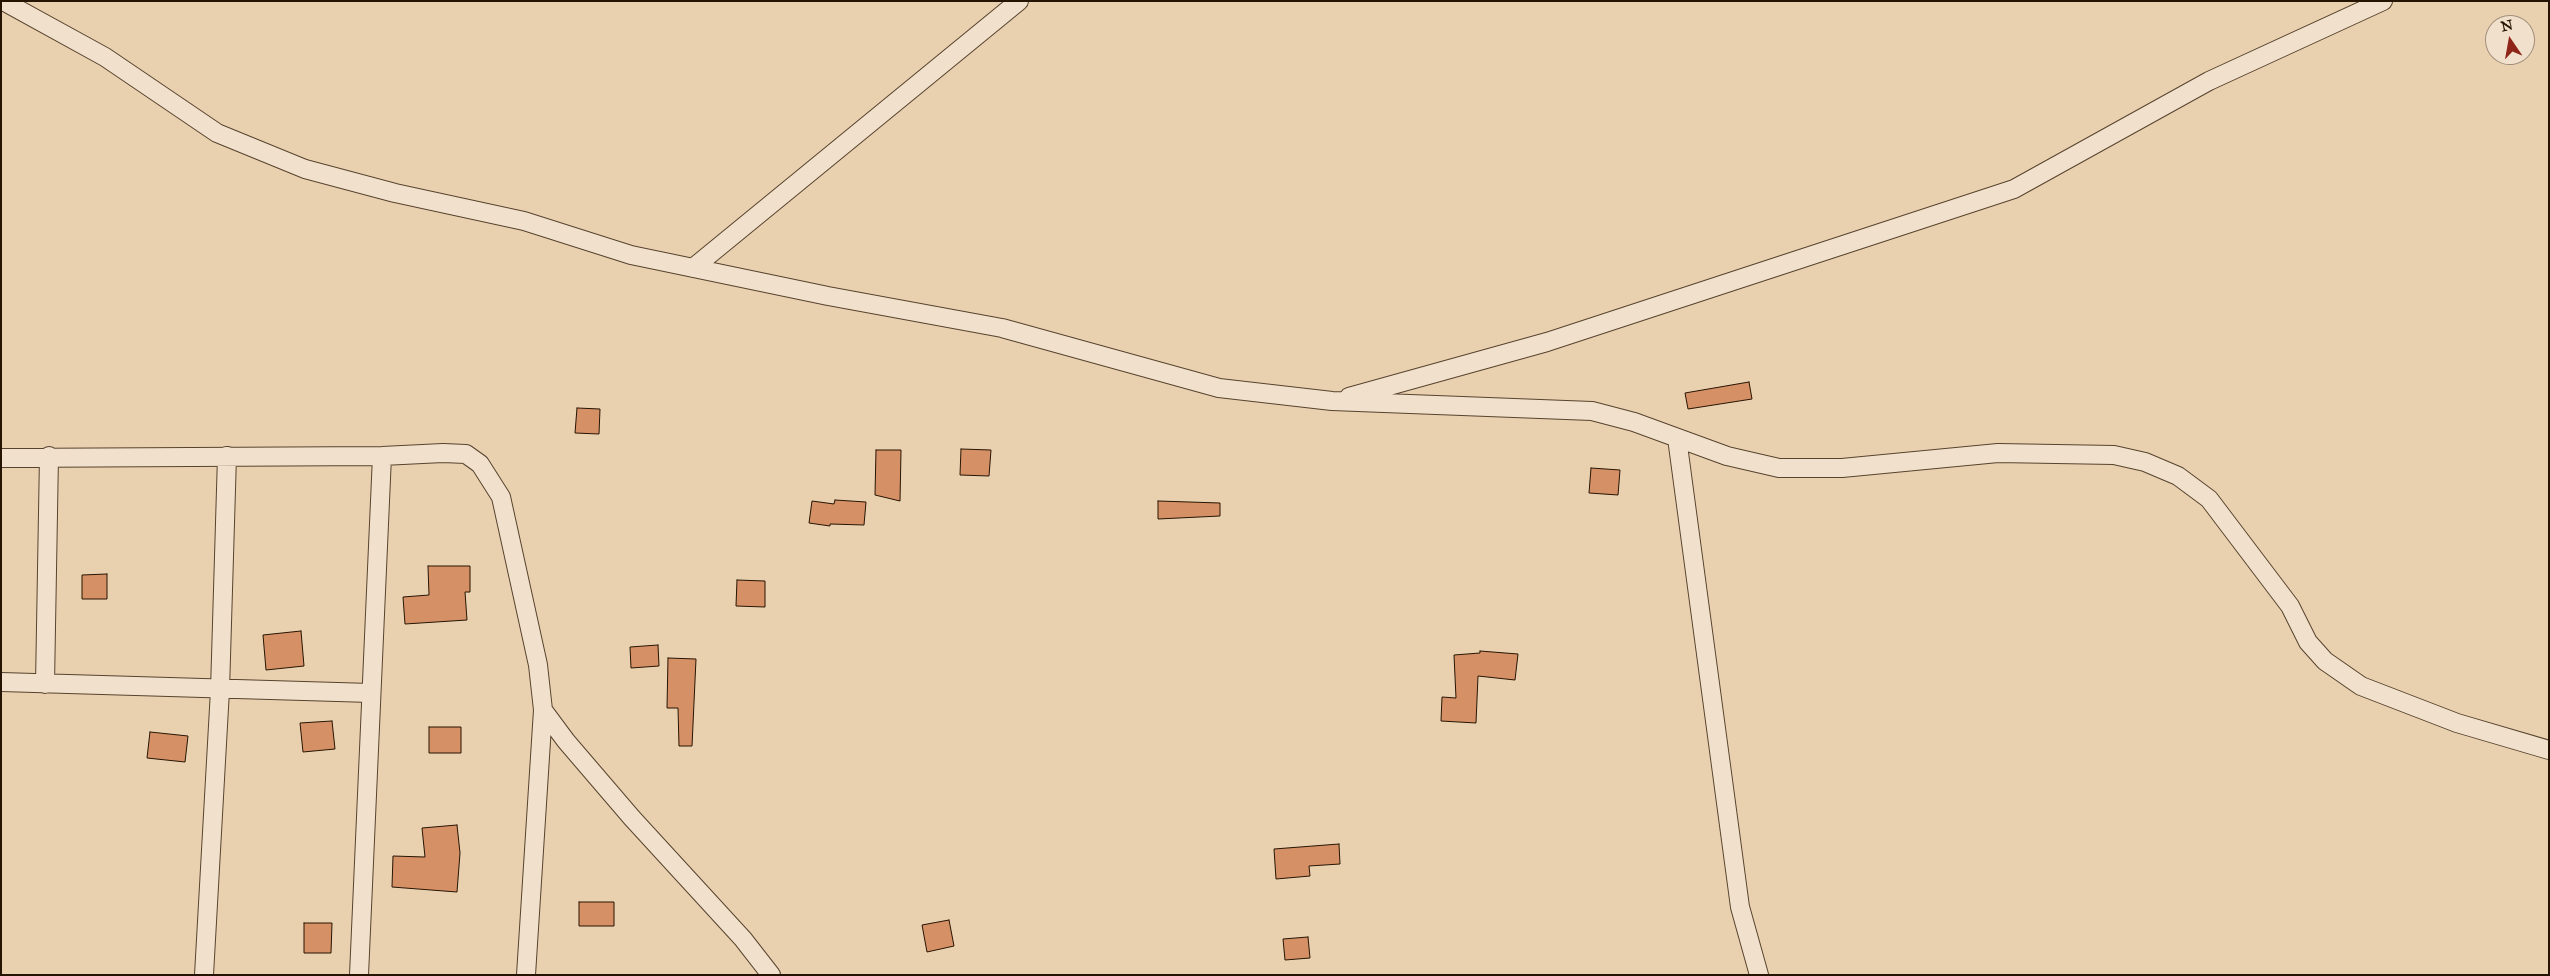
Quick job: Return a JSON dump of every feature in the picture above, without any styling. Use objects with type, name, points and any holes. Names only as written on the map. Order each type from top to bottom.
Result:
[{"type":"street","points":[[3,1],[105,58],[217,132],[305,169],[395,193],[524,221],[631,255],[1002,328],[1219,388],[1332,402],[1592,411],[1634,422],[1726,456],[1779,468],[1842,468],[1998,453],[2114,455],[2146,462],[2178,476],[2209,499],[2290,606],[2308,642],[2326,661],[2361,686],[2458,723],[2549,750]]},
{"type":"street","points":[[693,268],[1020,1]]},
{"type":"street","points":[[1332,402],[1556,339],[2014,189],[2209,81],[2383,1]]},
{"type":"street","points":[[1677,438],[1740,908],[1759,975]]},
{"type":"street","points":[[1,458],[49,456],[382,456],[466,454],[480,464],[501,496],[538,664],[543,710],[526,975]]},
{"type":"street","points":[[45,684],[49,456]]},
{"type":"street","points":[[204,975],[220,690],[227,456]]},
{"type":"street","points":[[359,975],[382,456]]},
{"type":"street","points":[[1,682],[371,693]]},
{"type":"street","points":[[543,710],[620,804],[743,939],[772,975]]},
{"type":"building","points":[[1749,382],[1752,399],[1688,409],[1685,393]]},
{"type":"building","points":[[577,408],[600,409],[599,434],[575,433]]},
{"type":"building","points":[[961,449],[991,450],[989,476],[960,475]]},
{"type":"building","points":[[876,450],[901,450],[900,501],[875,495]]},
{"type":"building","points":[[1591,468],[1620,470],[1618,495],[1589,493]]},
{"type":"building","points":[[835,500],[866,502],[864,525],[830,524],[830,526],[809,523],[812,501],[834,504]]},
{"type":"building","points":[[1158,501],[1220,503],[1220,516],[1158,519]]},
{"type":"building","points":[[428,566],[470,566],[470,592],[465,592],[467,620],[405,624],[403,597],[429,595]]},
{"type":"building","points":[[107,574],[107,599],[82,599],[82,575]]},
{"type":"building","points":[[737,580],[765,581],[765,607],[736,606]]},
{"type":"building","points":[[301,631],[304,666],[266,670],[263,635]]},
{"type":"building","points":[[658,645],[659,666],[631,668],[630,647]]},
{"type":"building","points":[[1480,651],[1518,654],[1515,680],[1478,676],[1476,723],[1441,721],[1442,697],[1456,698],[1454,655],[1480,653]]},
{"type":"building","points":[[668,658],[696,659],[692,746],[679,746],[678,708],[667,708]]},
{"type":"building","points":[[332,721],[335,749],[303,752],[300,723]]},
{"type":"building","points":[[429,727],[461,727],[461,753],[429,753]]},
{"type":"building","points":[[150,732],[188,736],[185,762],[147,758]]},
{"type":"building","points":[[457,825],[460,853],[457,892],[392,887],[393,856],[425,857],[422,828]]},
{"type":"building","points":[[1339,844],[1340,864],[1309,866],[1310,876],[1276,879],[1274,849]]},
{"type":"building","points":[[579,902],[614,902],[614,926],[579,926]]},
{"type":"building","points":[[949,920],[954,946],[927,952],[922,925]]},
{"type":"building","points":[[304,923],[332,923],[331,953],[304,953]]},
{"type":"building","points":[[1308,937],[1310,958],[1285,960],[1283,939]]}]
